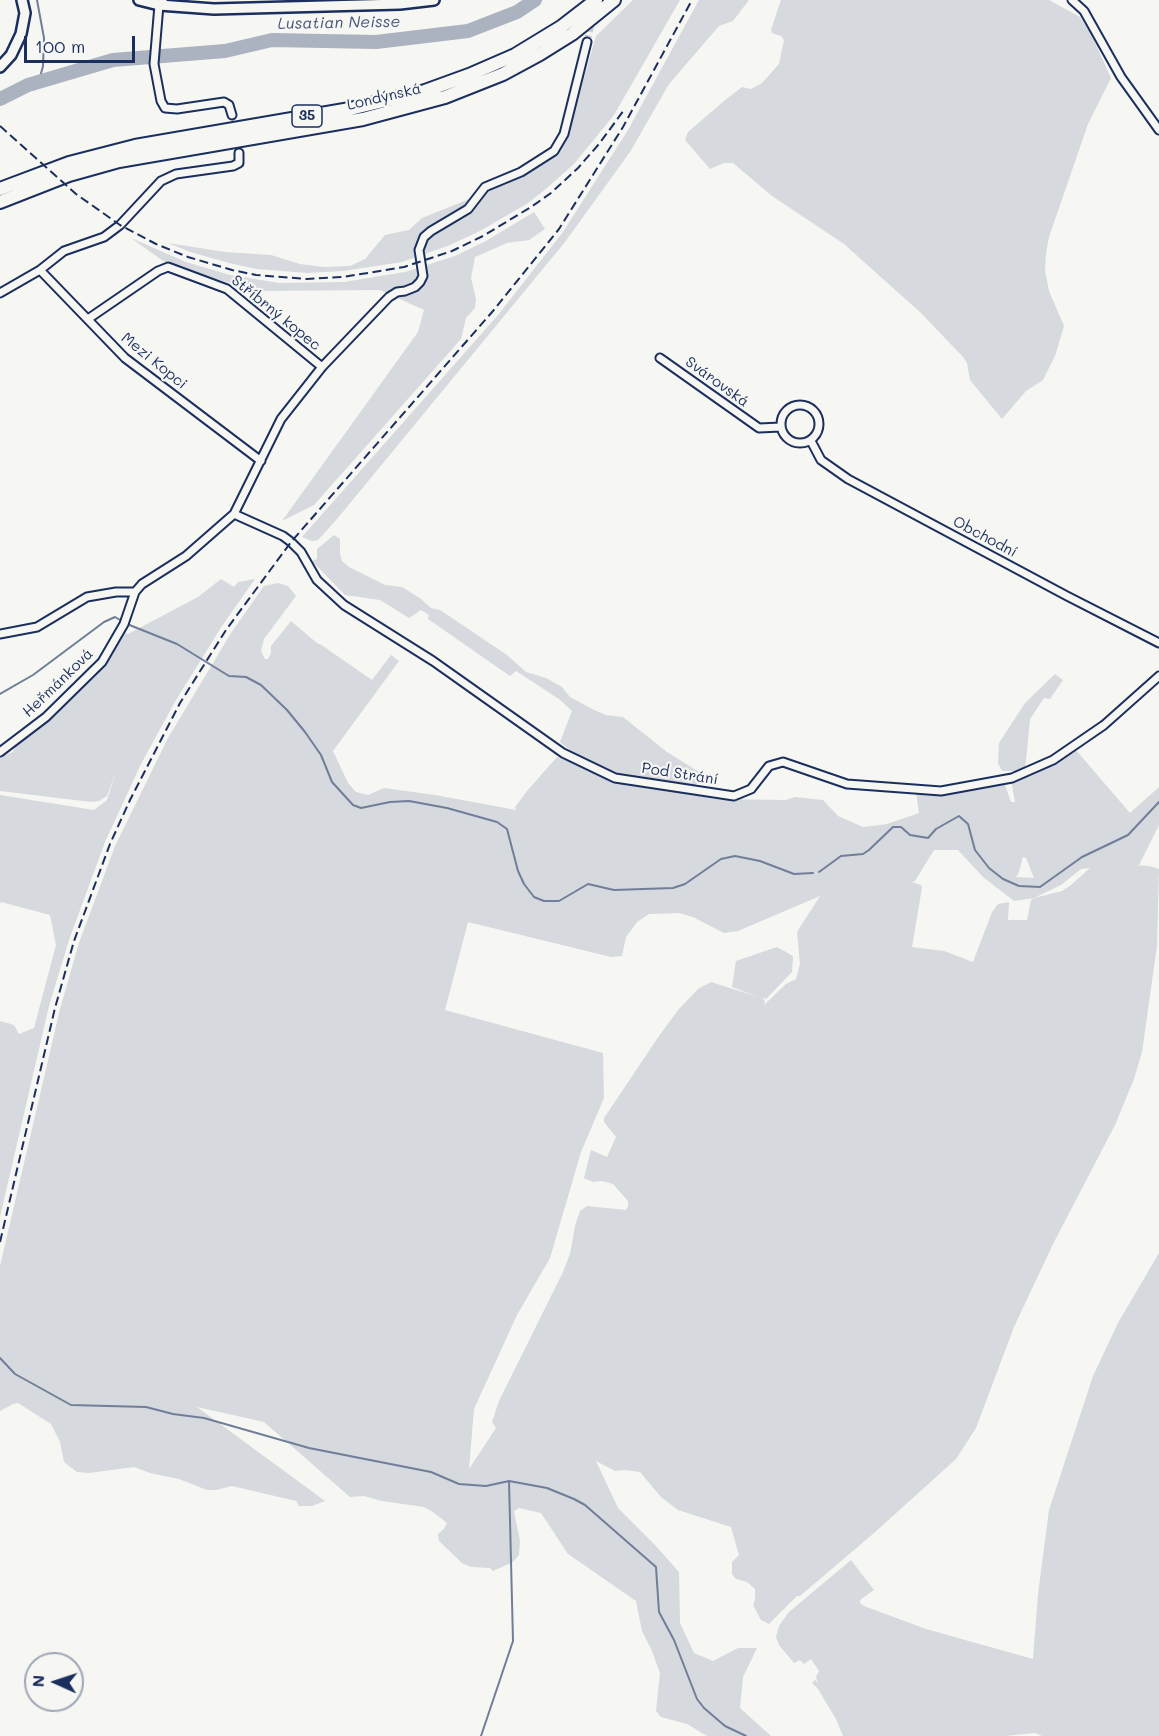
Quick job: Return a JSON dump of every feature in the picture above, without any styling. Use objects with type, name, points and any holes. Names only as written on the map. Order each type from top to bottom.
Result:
[{"type":"highway","name":"Londýnská","points":[[0,189],[69,163],[135,146],[350,109],[425,91],[515,55],[555,31],[596,0]]},
{"type":"highway","name":"Londýnská","points":[[0,202],[69,175],[119,161],[363,119],[445,98],[504,74],[540,54],[572,34],[614,0]]},
{"type":"street","points":[[0,67],[11,55],[21,34],[25,13],[22,0]]},
{"type":"street","points":[[139,0],[214,9],[400,4],[434,0]]},
{"type":"street","points":[[389,0],[400,4]]},
{"type":"street","points":[[1072,0],[1084,11],[1121,77],[1159,130]]},
{"type":"street","points":[[161,3],[154,64],[159,93],[165,108],[177,109],[224,102],[229,105],[232,115]]},
{"type":"street","name":"Stříbrný kopec","points":[[135,592],[142,584],[186,556],[234,514],[281,418],[322,367],[389,297],[420,282],[423,276],[419,250],[424,237],[468,209],[486,187],[521,172],[554,150],[564,134],[587,42]]},
{"type":"street","points":[[0,293],[40,270],[64,251],[104,237],[120,225],[160,181],[176,174],[233,166],[239,163],[239,153]]},
{"type":"street","name":"Stříbrný kopec","points":[[87,319],[158,271],[168,267],[227,289],[322,367]]},
{"type":"street","name":"Mezi Kopci","points":[[40,270],[125,358],[261,461]]},
{"type":"street","name":"Svárovská","points":[[660,358],[759,428],[781,427]]},
{"type":"street","points":[[803,405],[809,407],[818,417],[820,426],[811,441],[797,444],[784,436],[781,420],[789,408],[803,405]]},
{"type":"street","name":"Obchodní","points":[[811,441],[821,460],[848,478],[1159,643]]},
{"type":"street","name":"Pod Strání","points":[[234,514],[283,536],[291,542],[301,552],[317,580],[344,605],[433,661],[563,753],[615,778],[734,796],[751,789],[769,766],[783,762],[847,784],[941,791],[1012,778],[1053,760],[1104,725],[1159,676]]},
{"type":"street","points":[[0,634],[37,627],[87,597],[116,592],[135,592]]},
{"type":"street","name":"Heřmánková","points":[[0,752],[46,717],[102,662],[124,624],[135,592]]},
{"type":"shaded area","points":[[633,0],[680,0],[614,115],[574,164],[547,188],[528,203],[480,231],[450,245],[402,262],[343,271],[307,273],[257,269],[233,264],[190,252],[168,243],[225,252],[271,255],[300,264],[324,267],[350,266],[365,259],[385,235],[409,230],[422,218],[489,191],[554,156],[567,137],[596,36]]},
{"type":"shaded area","points":[[699,0],[749,0],[733,21],[719,26],[669,84],[630,152],[565,242],[337,519],[318,540],[312,541],[302,537],[498,315],[563,232],[628,130]]},
{"type":"shaded area","points":[[781,0],[1049,0],[1080,17],[1092,36],[1111,78],[1088,124],[1049,237],[1046,253],[1045,271],[1049,291],[1064,326],[1055,356],[1043,380],[1026,391],[1002,419],[970,380],[964,358],[921,313],[844,244],[772,196],[733,163],[724,163],[710,169],[685,140],[688,132],[724,101],[742,87],[751,89],[762,83],[779,64],[784,40],[771,30]]},
{"type":"shaded area","points":[[534,212],[545,229],[529,240],[507,243],[475,257],[471,278],[476,299],[475,308],[466,318],[461,339],[314,505],[282,521],[418,332],[424,310],[380,290],[259,291],[201,275],[163,261],[131,238],[186,262],[230,275],[279,283],[344,282],[405,272],[455,256],[486,241]]},
{"type":"shaded area","points":[[334,535],[340,539],[342,561],[349,567],[385,585],[402,587],[431,608],[440,610],[507,655],[526,672],[546,678],[562,687],[570,697],[594,710],[606,715],[623,717],[667,752],[704,775],[694,787],[643,780],[608,771],[579,757],[560,742],[572,711],[559,699],[516,671],[510,676],[428,619],[429,615],[421,610],[409,618],[380,600],[345,595],[312,561],[317,559],[317,549]]},
{"type":"shaded area","points":[[221,579],[234,587],[238,582],[255,579],[222,626],[176,700],[141,764],[105,842],[69,940],[49,1006],[0,1217],[0,1021],[14,1025],[19,1034],[34,1028],[56,945],[50,915],[1,902],[0,904],[0,795],[94,810],[107,800],[116,771],[107,796],[99,801],[91,802],[0,791],[0,757],[13,752],[15,747],[96,676],[124,633],[128,634],[198,597]]},
{"type":"shaded area","points":[[278,583],[288,586],[296,596],[264,639],[261,651],[265,659],[268,659],[271,646],[291,621],[318,644],[372,680],[391,655],[399,661],[333,751],[348,783],[356,792],[368,795],[384,788],[516,810],[515,807],[527,791],[557,757],[618,781],[715,799],[786,800],[795,797],[823,800],[838,816],[863,827],[887,824],[919,813],[916,792],[1004,782],[1011,802],[1015,802],[1011,780],[1033,775],[1075,749],[1130,813],[1159,787],[1159,825],[1139,865],[1133,865],[1159,869],[1157,946],[1142,1052],[1134,1079],[1115,1125],[1053,1244],[1014,1327],[976,1428],[956,1459],[874,1533],[800,1596],[797,1596],[769,1624],[761,1620],[753,1605],[755,1589],[747,1582],[736,1579],[732,1574],[732,1562],[739,1555],[731,1527],[678,1510],[661,1497],[640,1472],[615,1471],[596,1461],[618,1508],[679,1572],[680,1623],[694,1653],[713,1661],[738,1648],[757,1648],[743,1677],[740,1708],[771,1736],[707,1736],[687,1724],[661,1717],[656,1711],[660,1673],[642,1631],[636,1601],[568,1554],[541,1513],[519,1508],[514,1511],[520,1541],[519,1555],[513,1562],[493,1571],[490,1568],[471,1567],[462,1563],[439,1541],[438,1534],[447,1523],[433,1512],[424,1507],[364,1496],[350,1497],[264,1422],[197,1407],[325,1501],[312,1506],[299,1506],[296,1501],[232,1486],[207,1490],[179,1479],[134,1467],[89,1473],[77,1472],[64,1462],[60,1442],[51,1424],[18,1403],[0,1411],[0,1266],[60,1009],[79,943],[115,846],[168,738],[231,633],[264,586]],"holes":[[[934,850],[958,850],[983,877],[1014,901],[1034,898],[1031,900],[1027,920],[1008,920],[1009,902],[998,904],[992,912],[973,962],[944,951],[912,947],[922,887],[912,882],[915,881]],[[1023,857],[1026,858],[1034,878],[1015,877],[1018,875]],[[1090,868],[1062,891],[1034,898],[1061,885],[1081,869]],[[820,896],[797,932],[800,964],[796,979],[786,984],[764,1005],[765,1001],[762,998],[766,999],[792,972],[793,956],[777,947],[736,961],[732,987],[758,997],[711,982],[698,989],[679,1009],[659,1036],[604,1118],[604,1122],[616,1137],[607,1157],[591,1150],[584,1178],[593,1182],[613,1184],[628,1201],[628,1206],[626,1210],[587,1206],[580,1211],[570,1254],[563,1272],[499,1401],[492,1422],[496,1428],[469,1469],[474,1409],[517,1315],[550,1258],[581,1152],[604,1098],[603,1053],[445,1010],[468,922],[611,957],[622,956],[626,937],[637,922],[649,914],[679,913],[693,917],[724,933],[738,931]]]},
{"type":"shaded area","points":[[1055,674],[1063,680],[1050,699],[1044,698],[1030,719],[1025,771],[1002,771],[998,763],[999,743],[1025,703]]},
{"type":"shaded area","points":[[1159,1253],[1159,1736],[1042,1736],[1035,1733],[1005,1736],[843,1736],[836,1719],[812,1683],[815,1680],[818,1683],[816,1677],[819,1671],[811,1659],[804,1664],[800,1660],[794,1663],[779,1645],[776,1637],[779,1626],[788,1613],[851,1560],[874,1590],[860,1600],[864,1606],[926,1629],[1033,1659],[1038,1594],[1049,1510],[1093,1376],[1118,1323]]},
{"type":"waterway","points":[[37,0],[44,38],[43,66],[39,81]]},
{"type":"waterway","name":"Lusatian Neisse","points":[[0,99],[28,85],[113,60],[225,51],[272,40],[376,42],[468,31],[517,12],[535,0]]},
{"type":"waterway","points":[[0,694],[33,675],[104,622],[115,617],[122,621]]},
{"type":"waterway","points":[[127,624],[177,644],[229,676],[246,677],[261,685],[287,710],[305,732],[321,755],[332,782],[353,805],[361,808],[409,801],[447,808],[497,822],[507,829],[518,871],[524,884],[534,897],[544,901],[559,901],[588,884],[614,890],[673,888],[685,884],[721,859],[735,856],[760,861],[794,874],[813,873]]},
{"type":"waterway","points":[[819,872],[841,856],[863,854],[893,827],[901,827],[910,835],[928,838],[936,829],[959,816],[968,824],[975,850],[989,868],[1003,879],[1019,886],[1040,887],[1082,857],[1128,835],[1159,802]]},
{"type":"waterway","points":[[0,1358],[15,1374],[71,1405],[146,1407],[173,1414],[204,1418],[309,1448],[431,1472],[459,1484],[486,1486],[509,1481],[547,1488],[574,1499],[585,1505],[656,1567],[659,1612],[674,1640],[697,1699],[725,1726],[746,1736]]},
{"type":"waterway","points":[[481,1736],[513,1641],[509,1481]]},
{"type":"tunnel","points":[[587,42],[592,20]]},
{"type":"railway","points":[[0,1242],[55,1008],[74,941],[110,844],[180,703],[226,630],[291,542],[493,311],[559,229],[623,127],[692,0]]},
{"type":"railway","points":[[0,126],[76,194],[120,225],[156,244],[188,257],[232,270],[256,275],[307,279],[343,277],[404,267],[452,251],[483,236],[551,193],[578,168],[624,110]]}]
